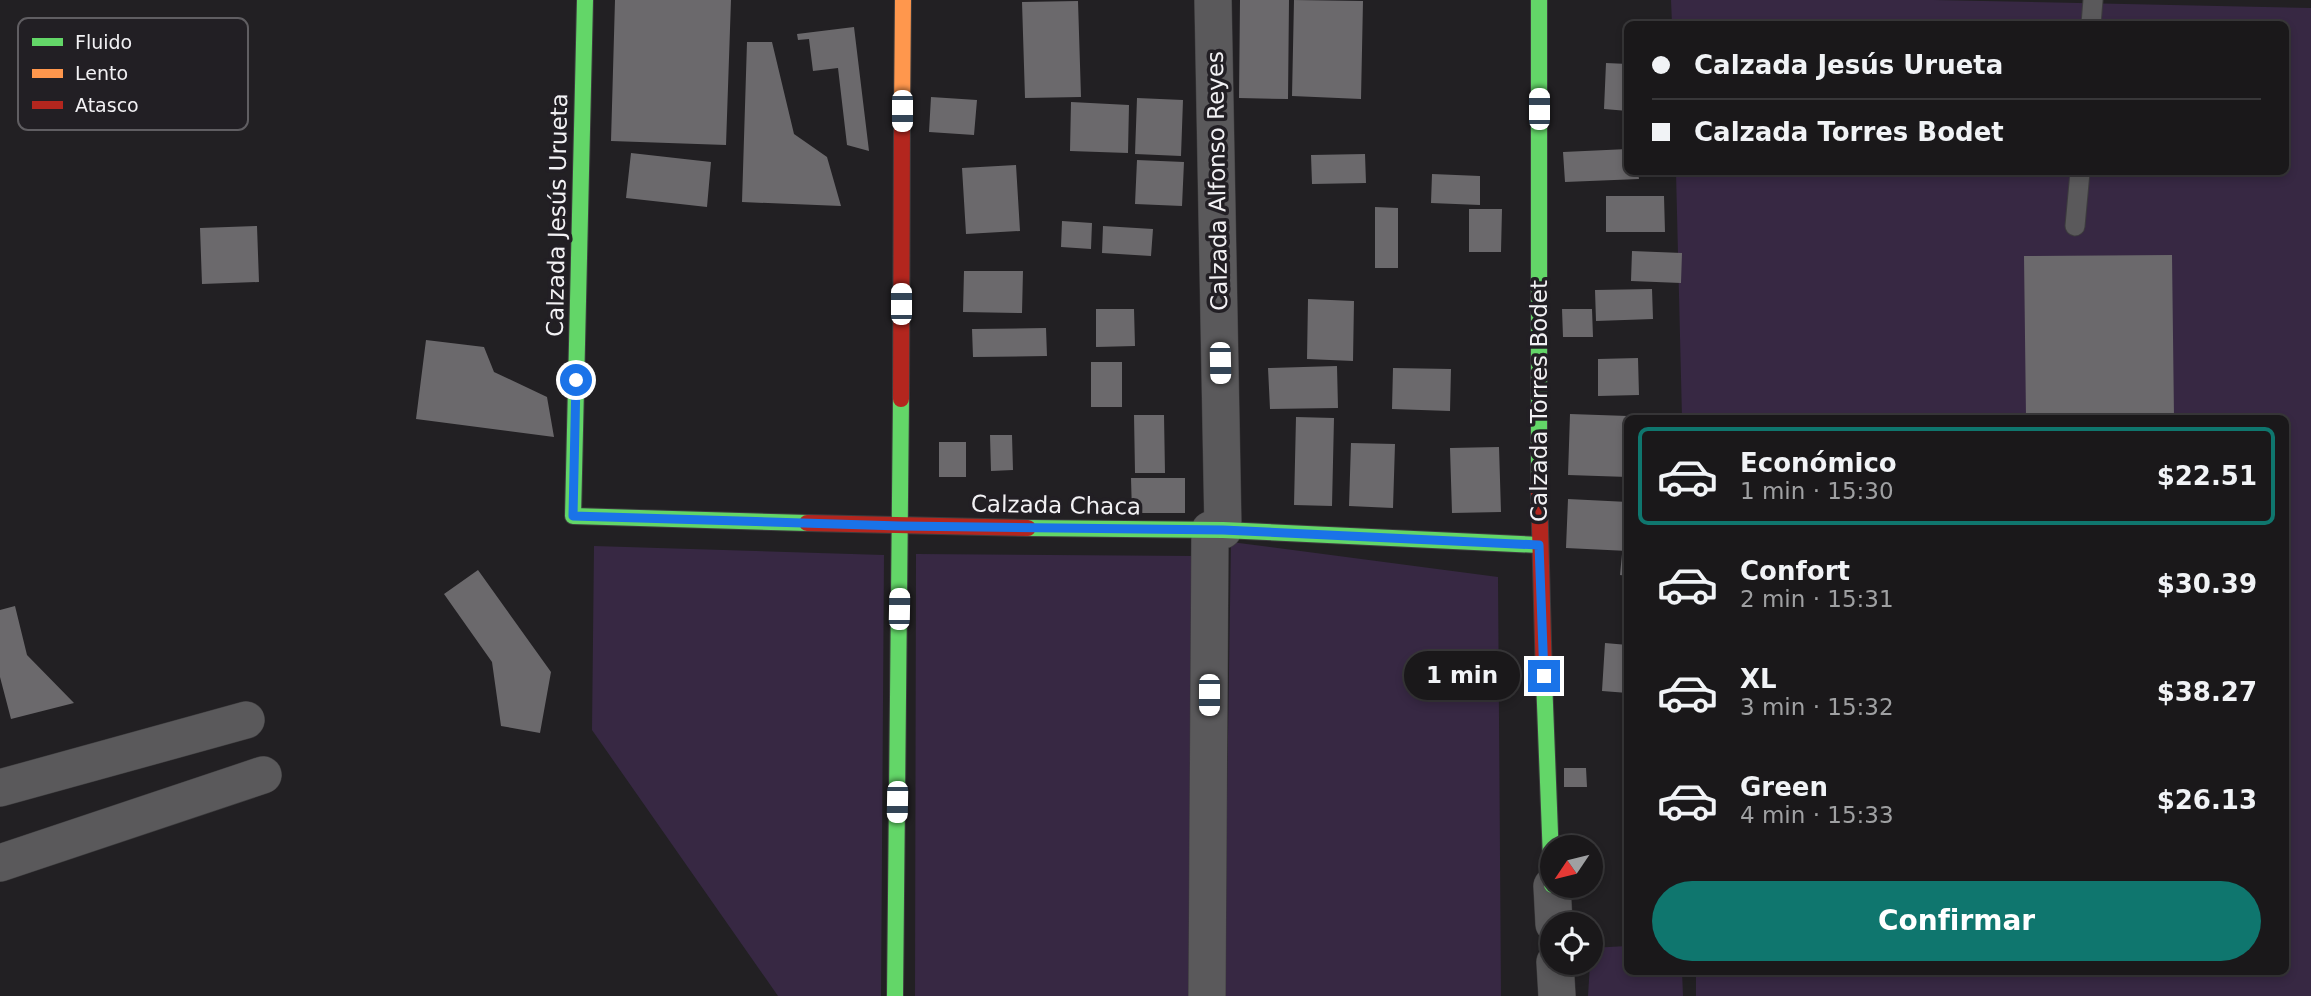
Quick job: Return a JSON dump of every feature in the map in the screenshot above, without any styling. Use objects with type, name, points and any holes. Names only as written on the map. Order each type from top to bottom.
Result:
[{"type":"street","name":"Calzada Jesús Urueta","points":[[573,516],[585,0]]},
{"type":"street","points":[[895,996],[903,0]]},
{"type":"street","name":"Calzada Alfonso Reyes","points":[[1207,996],[1217,530],[1213,0]]},
{"type":"street","name":"Calzada Torres Bodet","points":[[1539,0],[1539,545],[1550,835]]},
{"type":"street","name":"Calzada Chaca","points":[[573,516],[900,526],[1217,530],[1539,545]]},
{"type":"street","points":[[0,788],[246,720]]},
{"type":"street","points":[[0,863],[263,775]]},
{"type":"street","points":[[1555,975],[1556,996]]},
{"type":"lane","points":[[2091,21],[2093,0]]},
{"type":"lane","points":[[2075,226],[2080,175]]},
{"type":"shaded area","points":[[1671,0],[1934,0],[2311,8],[2311,996],[1696,996],[1696,975],[2289,975],[2289,415],[1682,415],[1676,175],[2289,175],[2289,21],[1672,21]]},
{"type":"shaded area","points":[[1231,542],[1498,577],[1501,996],[1224,996]]},
{"type":"shaded area","points":[[594,546],[884,555],[881,996],[778,996],[592,730]]},
{"type":"shaded area","points":[[916,554],[1195,556],[1190,996],[915,996]]},
{"type":"shaded area","points":[[1624,946],[1624,975],[1682,975],[1683,996],[1588,996],[1589,975],[1603,975],[1603,947]]},
{"type":"building","points":[[615,0],[731,0],[726,145],[611,141]]},
{"type":"building","points":[[1240,0],[1289,0],[1288,99],[1239,98]]},
{"type":"building","points":[[1294,0],[1363,1],[1361,99],[1292,96]]},
{"type":"building","points":[[1078,1],[1081,97],[1025,98],[1022,2]]},
{"type":"building","points":[[854,27],[869,151],[847,145],[838,68],[813,71],[809,39],[798,40],[797,34]]},
{"type":"building","points":[[747,42],[772,42],[794,134],[827,157],[841,206],[742,202]]},
{"type":"building","points":[[1606,63],[1624,64],[1624,111],[1604,109]]},
{"type":"building","points":[[931,97],[977,100],[974,135],[929,132]]},
{"type":"building","points":[[1137,98],[1183,100],[1181,156],[1135,154]]},
{"type":"building","points":[[1071,102],[1129,105],[1128,153],[1070,151]]},
{"type":"building","points":[[1624,149],[1624,175],[1638,175],[1639,179],[1565,182],[1563,152]]},
{"type":"building","points":[[631,153],[711,162],[707,207],[626,198]]},
{"type":"building","points":[[1365,154],[1366,183],[1312,184],[1311,155]]},
{"type":"building","points":[[1137,160],[1184,162],[1182,206],[1135,204]]},
{"type":"building","points":[[1016,165],[1020,231],[966,234],[962,168]]},
{"type":"building","points":[[1432,174],[1480,176],[1480,205],[1431,203]]},
{"type":"building","points":[[1606,196],[1664,196],[1665,232],[1606,232]]},
{"type":"building","points":[[1375,207],[1398,208],[1398,268],[1375,268]]},
{"type":"building","points":[[1469,209],[1502,209],[1501,252],[1469,252]]},
{"type":"building","points":[[1062,221],[1092,223],[1091,249],[1061,247]]},
{"type":"building","points":[[257,226],[259,282],[202,284],[200,228]]},
{"type":"building","points":[[1103,226],[1153,229],[1151,256],[1102,253]]},
{"type":"building","points":[[1632,251],[1682,253],[1681,283],[1631,281]]},
{"type":"building","points":[[2172,255],[2174,415],[2026,415],[2024,256]]},
{"type":"building","points":[[964,271],[1023,271],[1022,313],[963,312]]},
{"type":"building","points":[[1652,289],[1653,319],[1596,321],[1595,290]]},
{"type":"building","points":[[1308,299],[1354,301],[1353,361],[1307,359]]},
{"type":"building","points":[[1096,309],[1134,309],[1135,346],[1096,347]]},
{"type":"building","points":[[1562,309],[1592,309],[1593,337],[1563,337]]},
{"type":"building","points":[[1046,328],[1047,356],[973,357],[972,329]]},
{"type":"building","points":[[426,340],[484,347],[494,372],[547,397],[554,437],[416,419]]},
{"type":"building","points":[[1638,358],[1639,395],[1598,396],[1598,359]]},
{"type":"building","points":[[1091,362],[1122,362],[1122,407],[1091,407]]},
{"type":"building","points":[[1337,366],[1338,408],[1270,409],[1268,368]]},
{"type":"building","points":[[1393,368],[1451,369],[1450,411],[1392,409]]},
{"type":"building","points":[[1570,414],[1624,416],[1624,477],[1568,475]]},
{"type":"building","points":[[1134,415],[1164,415],[1165,473],[1135,473]]},
{"type":"building","points":[[1296,417],[1334,418],[1332,506],[1294,505]]},
{"type":"building","points":[[990,435],[1012,435],[1013,470],[991,471]]},
{"type":"building","points":[[939,442],[966,442],[966,477],[939,477]]},
{"type":"building","points":[[1351,443],[1395,444],[1393,508],[1349,506]]},
{"type":"building","points":[[1499,447],[1501,512],[1452,513],[1450,448]]},
{"type":"building","points":[[1131,478],[1185,478],[1185,513],[1132,513]]},
{"type":"building","points":[[1568,499],[1624,502],[1624,551],[1566,548]]},
{"type":"building","points":[[1622,554],[1624,576],[1620,575]]},
{"type":"building","points":[[478,570],[551,672],[540,733],[501,726],[492,662],[444,594]]},
{"type":"building","points":[[15,606],[27,655],[74,703],[11,719],[0,677],[0,610]]},
{"type":"building","points":[[1605,643],[1624,645],[1624,693],[1602,691]]},
{"type":"building","points":[[1564,768],[1586,768],[1587,787],[1564,787]]},
{"type":"traffic: fast","points":[[585,0],[573,516],[807,523]]},
{"type":"traffic: fast","points":[[1539,0],[1539,490]]},
{"type":"traffic: fast","points":[[895,996],[901,399]]},
{"type":"traffic: fast","points":[[1028,528],[1223,530],[1539,545]]},
{"type":"traffic: fast","points":[[1544,679],[1550,835]]},
{"type":"traffic: slow","points":[[902,114],[903,0]]},
{"type":"traffic: jam","points":[[901,399],[902,114]]},
{"type":"traffic: jam","points":[[1539,490],[1544,679]]},
{"type":"traffic: jam","points":[[807,523],[1028,528]]},
{"type":"route","points":[[576,380],[573,516],[900,526],[1223,530],[1539,545],[1544,676]]}]
